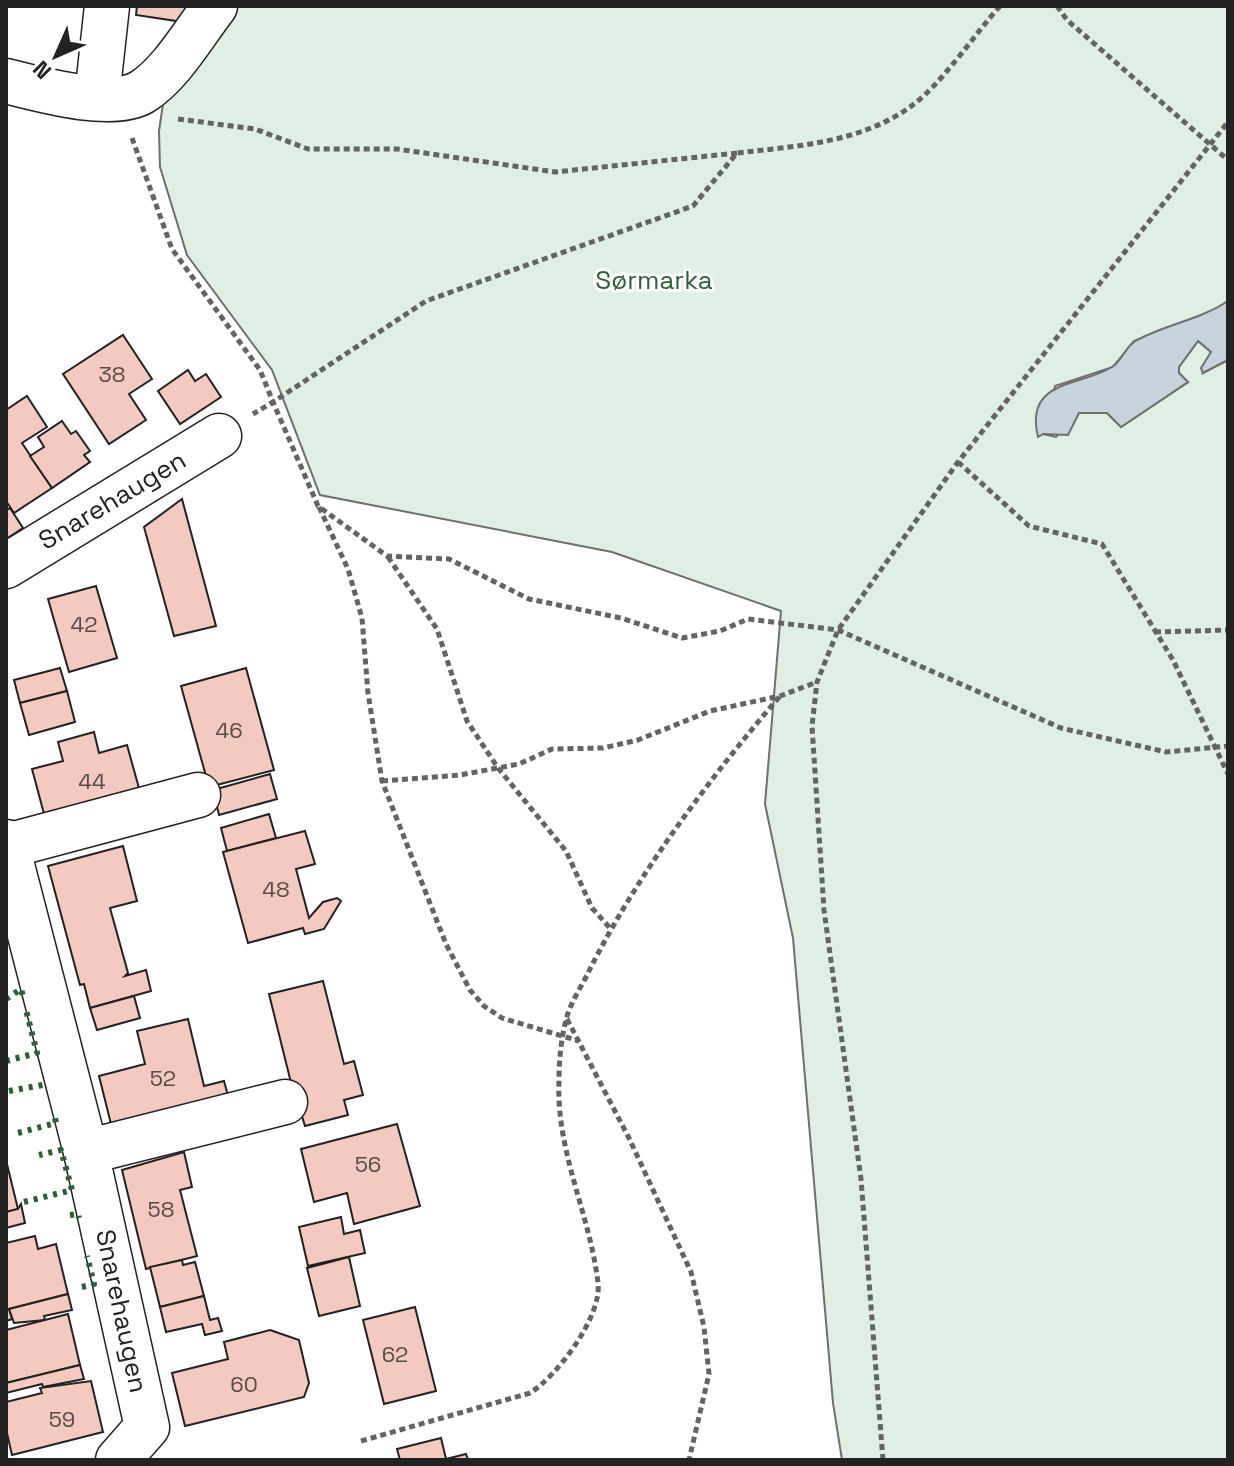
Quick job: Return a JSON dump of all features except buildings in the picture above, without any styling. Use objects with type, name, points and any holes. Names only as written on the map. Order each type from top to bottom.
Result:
[{"type":"street","points":[[107,6],[109,98]]},
{"type":"street","points":[[6,81],[49,92],[109,98],[139,94],[152,84],[215,6]]},
{"type":"street","name":"Snarehaugen","points":[[6,566],[219,436]]},
{"type":"street","name":"Snarehaugen","points":[[118,1460],[152,1443],[86,1152],[6,844],[198,795]]},
{"type":"street","points":[[86,1152],[285,1102]]},
{"type":"path","points":[[109,98],[158,117],[255,129],[308,149],[397,149],[555,172],[822,143],[883,123],[916,103],[1000,6]]},
{"type":"path","points":[[1057,6],[1067,20],[1208,146],[1228,160]]},
{"type":"path","points":[[109,98],[128,127],[172,249],[260,370],[348,569],[362,618],[368,693],[382,781],[446,944],[470,990],[484,1006],[502,1018],[579,1041]]},
{"type":"path","points":[[883,1460],[861,1179],[824,910],[812,726],[817,682],[838,630],[958,462],[1228,122]]},
{"type":"path","points":[[219,436],[426,301],[693,206],[737,153]]},
{"type":"path","points":[[958,462],[1029,526],[1102,544],[1173,660],[1228,774]]},
{"type":"path","points":[[318,506],[387,556],[437,629],[467,721],[498,768],[566,851],[592,908],[610,928]]},
{"type":"path","points":[[387,556],[449,559],[529,599],[621,618],[682,638],[720,631],[748,619],[838,630],[1061,728],[1166,752],[1228,746]]},
{"type":"path","points":[[1155,632],[1228,630]]},
{"type":"path","points":[[382,781],[498,768],[519,764],[552,749],[603,748],[638,740],[710,711],[780,696],[817,682]]},
{"type":"path","points":[[361,1441],[530,1393],[548,1382],[587,1324],[599,1286],[562,1141],[559,1081],[566,1018],[610,928],[663,849],[780,696]]},
{"type":"path","points":[[566,1018],[691,1272],[704,1327],[709,1374],[689,1460]]},
{"type":"green space","name":"Sørmarka","points":[[234,6],[1228,6],[1228,301],[1206,316],[1134,341],[1113,367],[1055,386],[1043,434],[1056,437],[1079,412],[1107,413],[1121,427],[1188,382],[1179,373],[1179,367],[1198,341],[1211,352],[1203,373],[1228,360],[1228,1460],[842,1460],[833,1403],[793,938],[765,804],[781,611],[612,552],[320,495],[272,370],[187,255],[160,167],[159,131],[164,97]]},
{"type":"shaded area","points":[[1228,301],[1228,360],[1203,373],[1201,368],[1211,352],[1198,341],[1179,367],[1179,373],[1188,382],[1121,427],[1107,413],[1079,413],[1068,435],[1043,434],[1038,437],[1036,418],[1039,404],[1047,395],[1112,367],[1137,340]]},
{"type":"hedge","points":[[6,999],[21,989],[23,996]]},
{"type":"hedge","points":[[6,1061],[37,1053],[26,1010]]},
{"type":"hedge","points":[[9,1091],[48,1084]]},
{"type":"hedge","points":[[18,1133],[56,1123],[55,1118]]},
{"type":"hedge","points":[[24,1202],[72,1190],[61,1150],[39,1155]]},
{"type":"hedge","points":[[70,1215],[78,1214],[79,1218]]},
{"type":"hedge","points":[[82,1287],[94,1284],[87,1256]]}]
